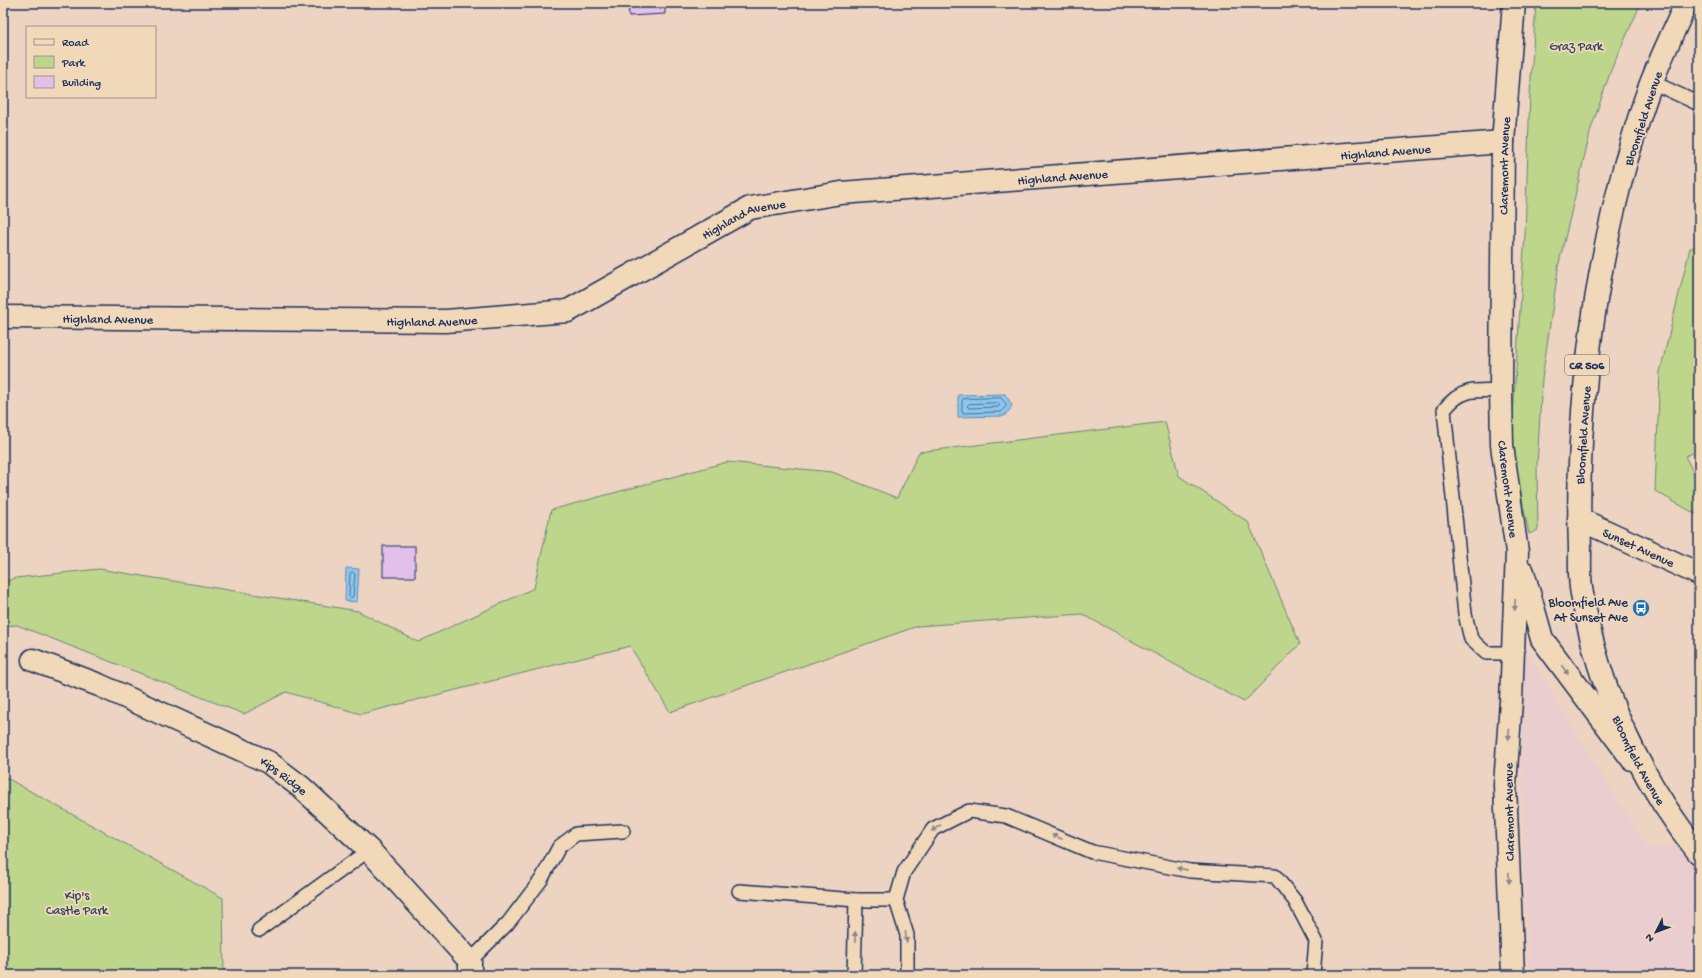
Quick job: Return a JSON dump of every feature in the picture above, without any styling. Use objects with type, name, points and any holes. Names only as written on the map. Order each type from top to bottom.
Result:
[{"type":"street","name":"Claremont Avenue","points":[[1513,975],[1505,785],[1513,653],[1517,552],[1502,445],[1501,391],[1503,142],[1514,3]]},
{"type":"street","name":"Bloomfield Avenue","points":[[1686,3],[1652,82],[1634,133],[1607,238],[1596,297],[1588,356],[1582,423],[1579,519],[1581,591],[1601,672],[1616,712],[1633,750],[1653,787],[1699,854]]},
{"type":"street","name":"Highland Avenue","points":[[3,317],[446,320],[568,311],[750,208],[841,193],[1503,142]]},
{"type":"street","name":"Sunset Avenue","points":[[1579,519],[1699,574]]},
{"type":"street","points":[[1517,552],[1542,639],[1653,787]]},
{"type":"street","name":"Kips Ridge","points":[[33,660],[99,685],[268,762],[301,787],[369,850],[470,968]]},
{"type":"lane","points":[[1652,82],[1699,104]]},
{"type":"lane","points":[[1501,391],[1471,390],[1452,399],[1444,410],[1465,614],[1471,639],[1486,653],[1513,653]]},
{"type":"lane","points":[[907,975],[907,935],[896,900],[904,872],[933,828],[969,811],[1006,816],[1092,852],[1190,871],[1275,876],[1295,901],[1316,941],[1314,975]]},
{"type":"lane","points":[[470,968],[508,924],[541,880],[559,847],[576,834],[623,832]]},
{"type":"lane","points":[[259,930],[369,850]]},
{"type":"lane","points":[[739,891],[856,900],[896,900]]},
{"type":"lane","points":[[854,975],[856,900]]},
{"type":"shaded area","points":[[1520,637],[1549,690],[1647,848],[1699,843],[1699,975],[1530,975],[1524,859]]},
{"type":"green space","name":"Graz Park","points":[[1536,3],[1641,3],[1611,70],[1591,129],[1559,263],[1542,379],[1537,466],[1538,530],[1529,534],[1511,444],[1525,235],[1530,94]]},
{"type":"green space","points":[[1699,247],[1699,451],[1685,456],[1699,484],[1699,516],[1655,491],[1660,372],[1690,248]]},
{"type":"green space","points":[[1165,422],[1179,476],[1248,522],[1300,644],[1244,702],[1082,614],[918,626],[670,712],[630,646],[361,714],[286,692],[244,714],[17,625],[3,626],[3,582],[16,578],[99,569],[358,611],[418,642],[534,588],[551,510],[727,462],[832,472],[897,498],[919,452]]},
{"type":"green space","name":"Kip's Castle Park","points":[[3,776],[223,898],[224,975],[3,975]]},
{"type":"water","points":[[1005,394],[1012,405],[1005,416],[958,417],[958,395]]},
{"type":"water","points":[[346,568],[359,569],[357,602],[345,601]]},
{"type":"building","points":[[628,3],[665,3],[665,14],[629,16]]},
{"type":"building","points":[[383,546],[415,546],[415,577],[383,577]]},
{"type":"building","points":[[1642,602],[1644,613],[1638,614],[1636,603]]},
{"type":"place","name":"Bloomfield Ave At Sunset Ave","points":[[1641,608]]}]
